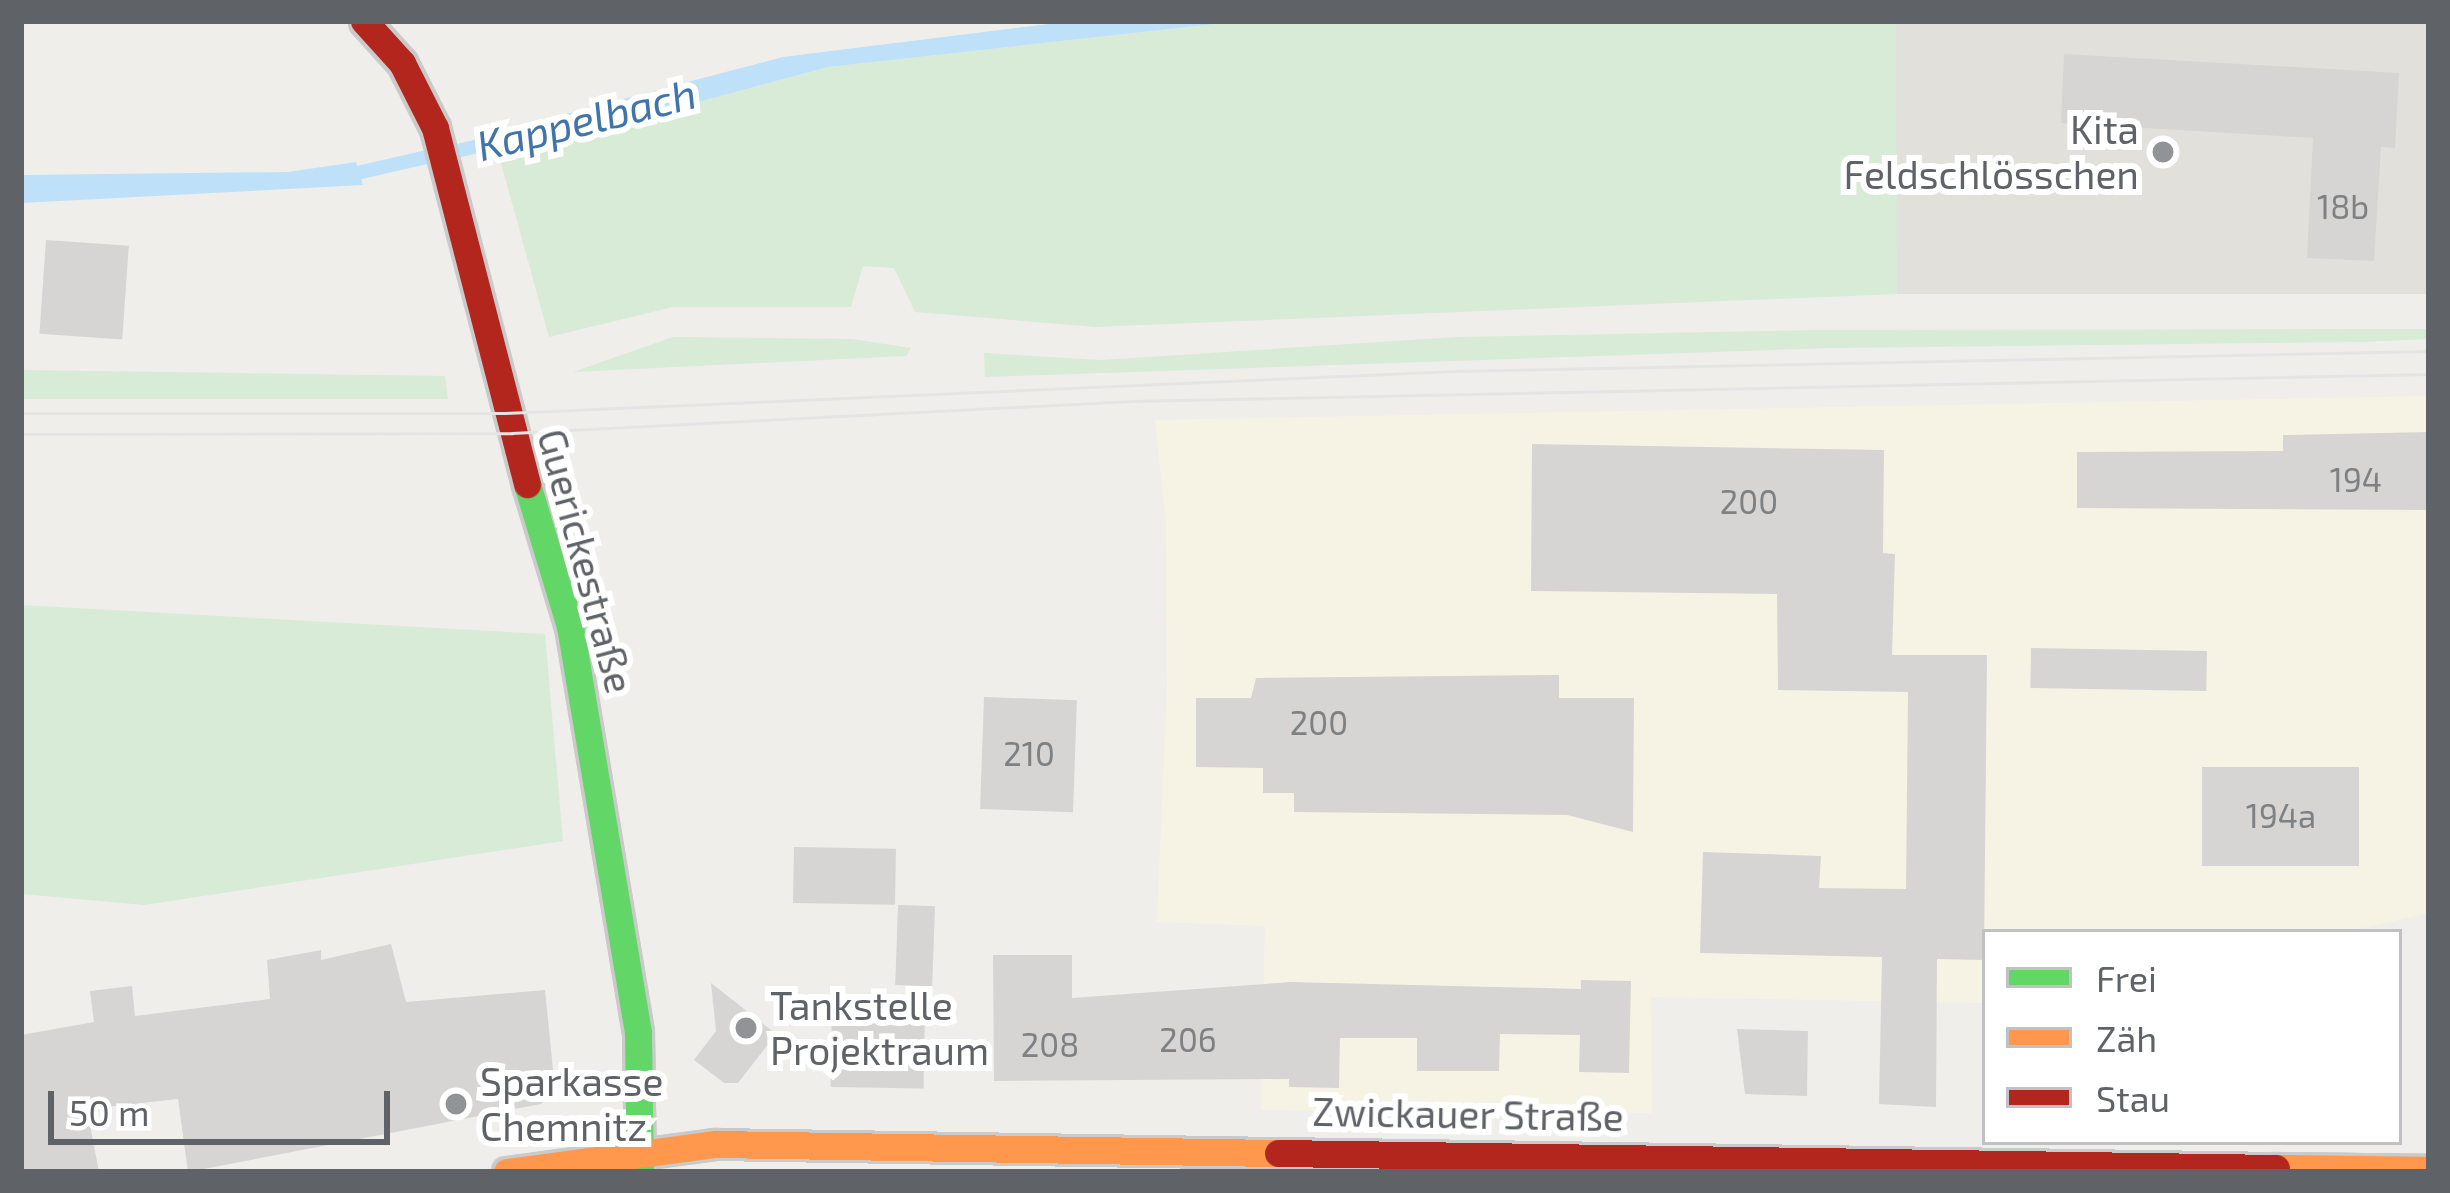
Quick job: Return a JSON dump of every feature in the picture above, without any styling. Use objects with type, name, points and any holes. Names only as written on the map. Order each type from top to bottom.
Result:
[{"type":"main road","name":"Guerickestraße","points":[[364,21],[402,63],[435,128],[477,267],[493,369],[580,677],[638,1033],[640,1161]]},
{"type":"main road","name":"Zwickauer Straße","points":[[507,1172],[640,1161],[1120,1146],[2429,1170]]},
{"type":"shaded area","name":"Kita Feldschlösschen","points":[[1896,21],[2429,21],[2429,294],[1896,294]]},
{"type":"shaded area","points":[[2429,396],[2429,913],[2358,929],[1982,929],[1982,1003],[1651,997],[1652,1113],[1261,1110],[1265,926],[1157,922],[1167,690],[1166,521],[1155,420]]},
{"type":"green space","points":[[1242,21],[1896,21],[1897,294],[1095,327],[915,312],[894,268],[863,266],[851,307],[673,307],[549,337],[499,156],[828,67]]},
{"type":"green space","points":[[2429,329],[2429,339],[2361,342],[1831,348],[985,377],[984,353],[1101,360],[1457,337],[1819,330]]},
{"type":"green space","points":[[673,337],[852,339],[911,348],[906,356],[573,372]]},
{"type":"green space","points":[[21,370],[445,376],[448,399],[21,399]]},
{"type":"green space","points":[[21,605],[545,634],[563,841],[144,905],[21,894]]},
{"type":"water","points":[[1072,21],[1242,21],[828,67],[499,156],[490,134],[783,57]]},
{"type":"water","points":[[356,162],[363,185],[21,203],[21,175],[288,172]]},
{"type":"building","points":[[2064,54],[2399,73],[2395,148],[2381,147],[2374,261],[2307,258],[2313,138],[2061,123]]},
{"type":"building","points":[[46,240],[129,246],[122,340],[39,334]]},
{"type":"building","points":[[2429,432],[2429,510],[2077,508],[2077,452],[2283,451],[2283,435]]},
{"type":"building","points":[[1532,444],[1884,450],[1883,553],[1895,554],[1892,655],[1987,655],[1982,960],[1937,959],[1936,1107],[1879,1104],[1882,957],[1700,953],[1703,852],[1821,856],[1819,888],[1906,889],[1908,692],[1778,690],[1777,594],[1531,591]]},
{"type":"building","points":[[2031,648],[2207,651],[2206,691],[2030,688]]},
{"type":"building","points":[[1559,675],[1559,698],[1634,698],[1633,832],[1567,815],[1294,812],[1294,793],[1263,793],[1263,768],[1196,767],[1196,698],[1251,698],[1256,678]]},
{"type":"building","points":[[984,697],[1077,700],[1073,812],[980,809]]},
{"type":"building","points":[[2202,767],[2359,767],[2359,866],[2202,866]]},
{"type":"building","points":[[794,847],[896,849],[895,905],[793,903]]},
{"type":"building","points":[[898,905],[935,906],[932,986],[895,985]]},
{"type":"building","points":[[391,944],[406,1002],[545,990],[555,1089],[541,1104],[188,1172],[178,1099],[87,1109],[99,1172],[21,1172],[21,1035],[94,1022],[90,991],[132,986],[135,1016],[270,999],[267,960],[321,950],[321,960]]},
{"type":"building","points":[[993,955],[1072,955],[1072,998],[1291,982],[1581,989],[1581,980],[1631,981],[1629,1073],[1579,1072],[1580,1035],[1500,1034],[1499,1071],[1417,1071],[1417,1038],[1340,1038],[1339,1088],[1289,1087],[1289,1079],[994,1081]]},
{"type":"building","points":[[711,983],[776,1034],[738,1083],[724,1083],[694,1060],[716,1031]]},
{"type":"building","points":[[832,1004],[925,1006],[924,1089],[831,1087]]},
{"type":"building","points":[[1737,1029],[1808,1031],[1807,1096],[1745,1094]]},
{"type":"waterway","name":"Kappelbach","points":[[461,150],[509,139]]},
{"type":"waterway","name":"Kappelbach","points":[[344,176],[427,157]]},
{"type":"tram line","points":[[21,413],[505,413],[1455,371],[2429,351]]},
{"type":"tram line","points":[[21,434],[512,433],[1132,401],[2429,374]]},
{"type":"traffic: fast","points":[[527,484],[570,626],[638,1033],[640,1172]]},
{"type":"traffic: slow","points":[[507,1172],[715,1144],[1278,1153]]},
{"type":"traffic: slow","points":[[2276,1168],[2429,1170]]},
{"type":"traffic: jam","points":[[364,21],[402,63],[435,128],[527,484]]},
{"type":"traffic: jam","points":[[1278,1153],[2276,1168]]},
{"type":"place","name":"Kita Feldschlösschen","points":[[2163,152]]},
{"type":"place","name":"Tankstelle Projektraum","points":[[746,1028]]},
{"type":"place","name":"Sparkasse Chemnitz","points":[[456,1104]]}]
